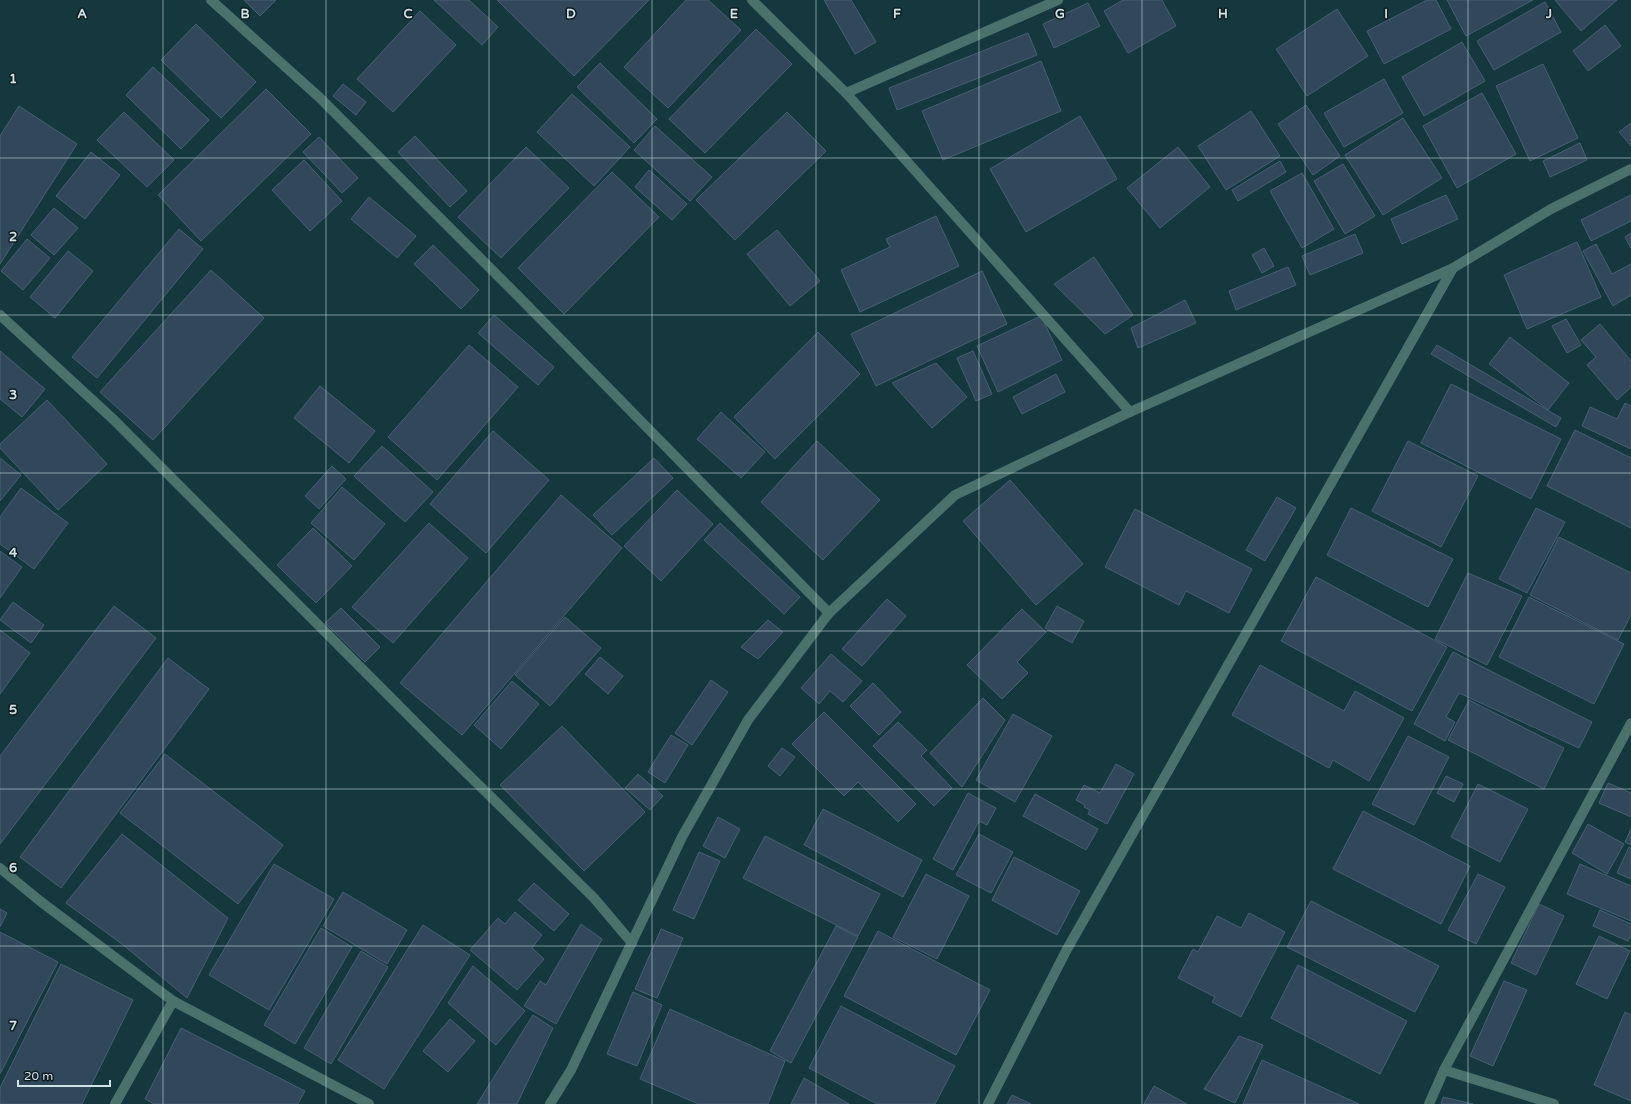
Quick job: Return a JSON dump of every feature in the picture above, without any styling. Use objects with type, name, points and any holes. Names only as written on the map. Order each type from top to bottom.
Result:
[{"type":"street","points":[[211,0],[324,102],[523,301],[829,613]]},
{"type":"street","points":[[752,0],[846,92],[1130,412]]},
{"type":"street","points":[[846,92],[1058,0]]},
{"type":"street","points":[[550,1104],[571,1070],[682,837],[748,720],[829,613],[954,495],[1130,412],[1453,268],[1551,209],[1631,169]]},
{"type":"street","points":[[988,1104],[1066,951],[1453,268]]},
{"type":"street","points":[[0,315],[114,420],[438,745],[594,898],[632,943]]},
{"type":"street","points":[[1429,1104],[1444,1070],[1631,723]]},
{"type":"street","points":[[0,868],[173,1001],[369,1104]]},
{"type":"street","points":[[115,1104],[173,1001]]},
{"type":"street","points":[[1444,1070],[1554,1104]]},
{"type":"building","points":[[244,0],[276,0],[260,16]]},
{"type":"building","points":[[434,0],[469,0],[498,27],[482,45]]},
{"type":"building","points":[[497,0],[649,0],[574,76]]},
{"type":"building","points":[[686,0],[708,0],[741,30],[668,108],[624,67]]},
{"type":"building","points":[[824,0],[851,0],[876,42],[855,54]]},
{"type":"building","points":[[1123,0],[1162,0],[1176,26],[1128,53],[1104,11]]},
{"type":"building","points":[[1427,0],[1436,0],[1451,29],[1384,64],[1367,31]]},
{"type":"building","points":[[1447,0],[1533,0],[1466,36]]},
{"type":"building","points":[[1555,0],[1617,0],[1581,31]]},
{"type":"building","points":[[1545,2],[1561,32],[1494,70],[1477,41]]},
{"type":"building","points":[[1088,3],[1100,26],[1054,48],[1043,24]]},
{"type":"building","points":[[1337,9],[1368,56],[1307,96],[1276,49]]},
{"type":"building","points":[[420,11],[456,45],[393,112],[357,79]]},
{"type":"building","points":[[196,24],[256,82],[221,118],[161,60]]},
{"type":"building","points":[[1605,25],[1621,46],[1588,71],[1573,51]]},
{"type":"building","points":[[756,29],[792,64],[705,153],[669,119]]},
{"type":"building","points":[[1028,33],[1037,55],[897,110],[889,88]]},
{"type":"building","points":[[1462,42],[1485,81],[1424,116],[1402,77]]},
{"type":"building","points":[[1041,61],[1061,111],[943,160],[922,111]]},
{"type":"building","points":[[600,63],[657,119],[634,143],[577,87]]},
{"type":"building","points":[[1543,64],[1578,138],[1530,161],[1496,86]]},
{"type":"building","points":[[153,67],[209,120],[181,149],[126,95]]},
{"type":"building","points":[[1384,79],[1403,113],[1344,147],[1324,113]]},
{"type":"building","points":[[343,84],[366,102],[356,115],[333,96]]},
{"type":"building","points":[[266,89],[311,134],[201,241],[158,195]]},
{"type":"building","points":[[1482,93],[1516,154],[1457,188],[1423,126]]},
{"type":"building","points":[[572,94],[630,147],[594,186],[537,132]]},
{"type":"building","points":[[1306,105],[1340,156],[1313,175],[1278,124]]},
{"type":"building","points":[[19,106],[77,144],[0,264],[0,136]]},
{"type":"building","points":[[1251,111],[1280,156],[1226,190],[1198,146]]},
{"type":"building","points":[[124,112],[174,160],[147,187],[97,140]]},
{"type":"building","points":[[787,112],[826,151],[735,240],[696,200]]},
{"type":"building","points":[[1080,116],[1117,179],[1026,232],[990,169]]},
{"type":"building","points":[[1403,118],[1442,178],[1383,215],[1345,155]]},
{"type":"building","points":[[1631,123],[1631,146],[1619,132]]},
{"type":"building","points":[[655,126],[712,177],[690,201],[634,150]]},
{"type":"building","points":[[415,136],[467,191],[450,207],[398,152]]},
{"type":"building","points":[[319,137],[358,178],[342,193],[303,152]]},
{"type":"building","points":[[1580,143],[1587,160],[1550,177],[1543,161]]},
{"type":"building","points":[[526,147],[569,188],[501,258],[458,217]]},
{"type":"building","points":[[1178,147],[1210,187],[1160,228],[1127,188]]},
{"type":"building","points":[[91,152],[120,175],[85,219],[56,196]]},
{"type":"building","points":[[304,160],[342,201],[310,231],[272,190]]},
{"type":"building","points":[[1280,161],[1286,172],[1238,201],[1232,190]]},
{"type":"building","points":[[1343,164],[1375,216],[1345,234],[1314,181]]},
{"type":"building","points":[[649,170],[687,204],[672,220],[635,187]]},
{"type":"building","points":[[612,172],[659,217],[564,314],[518,268]]},
{"type":"building","points":[[1302,173],[1334,229],[1302,248],[1270,191]]},
{"type":"building","points":[[1446,195],[1458,219],[1402,244],[1391,219]]},
{"type":"building","points":[[1631,195],[1631,221],[1591,241],[1581,220]]},
{"type":"building","points":[[369,197],[416,236],[397,258],[351,219]]},
{"type":"building","points":[[54,208],[78,228],[54,255],[31,235]]},
{"type":"building","points":[[936,216],[959,266],[860,312],[841,270],[890,247],[886,239]]},
{"type":"building","points":[[179,229],[203,249],[97,378],[72,357]]},
{"type":"building","points":[[777,230],[820,281],[790,306],[747,254]]},
{"type":"building","points":[[1631,233],[1631,248],[1625,237]]},
{"type":"building","points":[[1355,234],[1363,253],[1310,275],[1302,256]]},
{"type":"building","points":[[27,239],[50,258],[23,290],[1,271]]},
{"type":"building","points":[[1577,242],[1601,297],[1527,329],[1504,275]]},
{"type":"building","points":[[1596,244],[1612,274],[1631,264],[1631,295],[1613,306],[1583,251]]},
{"type":"building","points":[[433,245],[479,290],[461,309],[414,264]]},
{"type":"building","points":[[1264,248],[1274,266],[1262,273],[1252,255]]},
{"type":"building","points":[[68,251],[93,271],[55,318],[30,297]]},
{"type":"building","points":[[1094,257],[1133,315],[1105,334],[1054,284]]},
{"type":"building","points":[[1288,267],[1296,285],[1236,310],[1229,291]]},
{"type":"building","points":[[211,270],[264,318],[153,440],[100,392]]},
{"type":"building","points":[[982,271],[1007,324],[876,386],[851,334]]},
{"type":"building","points":[[1185,300],[1196,323],[1138,348],[1131,328]]},
{"type":"building","points":[[494,315],[554,367],[538,385],[478,333]]},
{"type":"building","points":[[1041,316],[1062,360],[998,392],[977,346]]},
{"type":"building","points":[[1566,319],[1581,345],[1567,353],[1552,326]]},
{"type":"building","points":[[1600,324],[1631,361],[1631,387],[1617,400],[1587,365],[1596,357],[1581,340]]},
{"type":"building","points":[[818,332],[860,374],[775,459],[734,417]]},
{"type":"building","points":[[1510,337],[1569,383],[1548,410],[1489,364]]},
{"type":"building","points":[[469,345],[518,387],[437,480],[388,437]]},
{"type":"building","points":[[1437,345],[1561,418],[1556,427],[1431,354]]},
{"type":"building","points":[[0,351],[45,389],[22,417],[0,399]]},
{"type":"building","points":[[973,351],[992,394],[976,401],[957,358]]},
{"type":"building","points":[[936,363],[967,397],[932,428],[892,383]]},
{"type":"building","points":[[1056,374],[1065,392],[1022,414],[1013,397]]},
{"type":"building","points":[[1451,384],[1561,439],[1531,499],[1421,443]]},
{"type":"building","points":[[320,386],[375,431],[349,463],[294,418]]},
{"type":"building","points":[[47,400],[107,464],[58,510],[0,448],[0,444]]},
{"type":"building","points":[[1625,403],[1631,406],[1631,449],[1582,426],[1590,407],[1617,419]]},
{"type":"building","points":[[721,412],[765,452],[741,478],[697,439]]},
{"type":"building","points":[[1575,430],[1631,458],[1631,528],[1547,486]]},
{"type":"building","points":[[493,431],[549,480],[486,553],[430,504]]},
{"type":"building","points":[[817,441],[880,500],[823,560],[761,502]]},
{"type":"building","points":[[1408,441],[1478,476],[1441,547],[1372,511]]},
{"type":"building","points":[[382,446],[433,492],[405,522],[354,476]]},
{"type":"building","points":[[0,458],[21,475],[0,501]]},
{"type":"building","points":[[654,458],[673,478],[612,535],[593,515]]},
{"type":"building","points":[[332,466],[346,479],[319,509],[305,496]]},
{"type":"building","points":[[1010,480],[1083,564],[1036,605],[963,521]]},
{"type":"building","points":[[342,487],[385,524],[354,560],[311,523]]},
{"type":"building","points":[[21,488],[68,523],[34,569],[0,544],[0,517]]},
{"type":"building","points":[[677,490],[713,524],[661,581],[624,546]]},
{"type":"building","points":[[561,495],[622,548],[462,735],[400,683]]},
{"type":"building","points":[[1277,497],[1296,508],[1265,561],[1246,550]]},
{"type":"building","points":[[1351,508],[1453,559],[1428,607],[1327,555]]},
{"type":"building","points":[[1536,508],[1565,522],[1527,593],[1499,579]]},
{"type":"building","points":[[1135,509],[1252,569],[1229,613],[1186,591],[1179,605],[1105,567]]},
{"type":"building","points":[[429,523],[468,558],[393,643],[352,607]]},
{"type":"building","points":[[720,523],[800,597],[784,614],[704,540]]},
{"type":"building","points":[[313,528],[352,566],[316,603],[277,565]]},
{"type":"building","points":[[1559,537],[1631,573],[1631,615],[1618,640],[1530,595]]},
{"type":"building","points":[[0,551],[22,567],[0,598]]},
{"type":"building","points":[[1468,573],[1522,596],[1487,665],[1435,639]]},
{"type":"building","points":[[1316,577],[1447,647],[1412,711],[1281,641]]},
{"type":"building","points":[[1529,597],[1624,644],[1594,704],[1499,657]]},
{"type":"building","points":[[887,599],[906,616],[862,666],[842,649]]},
{"type":"building","points":[[13,602],[44,625],[31,643],[0,620]]},
{"type":"building","points":[[114,606],[156,638],[0,844],[0,756]]},
{"type":"building","points":[[1057,606],[1084,621],[1072,643],[1045,628]]},
{"type":"building","points":[[341,608],[380,647],[365,662],[325,623]]},
{"type":"building","points":[[1022,609],[1046,632],[1017,662],[1028,673],[1002,699],[967,665]]},
{"type":"building","points":[[565,617],[601,648],[550,706],[515,675]]},
{"type":"building","points":[[768,620],[783,632],[758,659],[741,647]]},
{"type":"building","points":[[0,630],[30,653],[0,694]]},
{"type":"building","points":[[1453,652],[1592,722],[1579,748],[1459,693],[1446,717],[1455,722],[1445,741],[1414,724]]},
{"type":"building","points":[[831,654],[862,681],[843,702],[830,691],[819,704],[801,688]]},
{"type":"building","points":[[600,657],[623,676],[608,694],[585,674]]},
{"type":"building","points":[[168,658],[209,689],[61,888],[20,857]]},
{"type":"building","points":[[1260,665],[1344,711],[1355,691],[1404,718],[1369,781],[1333,760],[1329,768],[1232,715]]},
{"type":"building","points":[[711,680],[728,692],[692,745],[675,733]]},
{"type":"building","points":[[512,681],[539,704],[501,749],[474,725]]},
{"type":"building","points":[[873,683],[901,712],[879,735],[850,706]]},
{"type":"building","points":[[983,698],[1005,720],[962,787],[930,753]]},
{"type":"building","points":[[1469,700],[1564,748],[1544,789],[1448,740]]},
{"type":"building","points":[[824,712],[916,804],[898,822],[858,782],[844,796],[792,744]]},
{"type":"building","points":[[1013,714],[1052,736],[1015,802],[976,780]]},
{"type":"building","points":[[898,722],[927,750],[921,756],[952,788],[934,806],[873,746]]},
{"type":"building","points":[[562,726],[645,812],[584,871],[500,785]]},
{"type":"building","points":[[671,735],[688,745],[665,783],[648,772]]},
{"type":"building","points":[[1408,736],[1449,757],[1414,825],[1372,804]]},
{"type":"building","points":[[782,748],[795,757],[780,776],[768,766]]},
{"type":"building","points":[[165,754],[283,845],[238,904],[120,813]]},
{"type":"building","points":[[1116,764],[1134,774],[1107,824],[1088,814],[1090,810],[1076,800],[1084,785],[1100,793]]},
{"type":"building","points":[[638,774],[663,796],[650,810],[625,788]]},
{"type":"building","points":[[1446,776],[1463,784],[1454,802],[1437,793]]},
{"type":"building","points":[[1608,783],[1631,793],[1631,817],[1599,803]]},
{"type":"building","points":[[1478,784],[1528,809],[1500,862],[1451,837]]},
{"type":"building","points":[[968,793],[996,808],[987,825],[979,821],[953,870],[933,859]]},
{"type":"building","points":[[1035,794],[1098,829],[1086,850],[1023,816]]},
{"type":"building","points":[[823,809],[922,860],[903,897],[804,845]]},
{"type":"building","points":[[1363,811],[1470,866],[1441,924],[1333,869]]},
{"type":"building","points":[[718,817],[740,829],[725,858],[703,846]]},
{"type":"building","points":[[1588,824],[1624,844],[1607,874],[1572,853]]},
{"type":"building","points":[[1631,829],[1631,845],[1625,842]]},
{"type":"building","points":[[122,834],[228,918],[187,998],[122,944],[66,903]]},
{"type":"building","points":[[979,834],[1013,852],[991,893],[956,875]]},
{"type":"building","points":[[765,836],[880,894],[858,936],[743,878]]},
{"type":"building","points":[[1629,847],[1631,848],[1631,879],[1617,873]]},
{"type":"building","points":[[699,852],[720,861],[694,919],[673,910]]},
{"type":"building","points":[[1014,857],[1080,891],[1057,935],[992,900]]},
{"type":"building","points":[[274,864],[334,899],[269,1010],[209,975]]},
{"type":"building","points":[[1580,864],[1631,886],[1631,921],[1567,894]]},
{"type":"building","points":[[926,874],[969,896],[937,959],[893,937]]},
{"type":"building","points":[[1478,874],[1505,887],[1476,944],[1448,930]]},
{"type":"building","points":[[534,883],[569,914],[554,931],[518,900]]},
{"type":"building","points":[[343,892],[407,930],[387,964],[323,926]]},
{"type":"building","points":[[1311,901],[1439,966],[1415,1012],[1287,947]]},
{"type":"building","points":[[1539,904],[1564,916],[1536,975],[1511,963]]},
{"type":"building","points":[[0,909],[7,913],[0,927]]},
{"type":"building","points":[[1600,910],[1631,924],[1631,935],[1628,941],[1593,926]]},
{"type":"building","points":[[515,912],[542,935],[532,948],[544,959],[517,990],[470,950],[498,918],[505,924]]},
{"type":"building","points":[[1249,913],[1285,932],[1241,1017],[1212,1002],[1215,997],[1178,978],[1193,949],[1198,952],[1217,916],[1241,928]]},
{"type":"building","points":[[581,924],[602,939],[556,1024],[524,1006],[540,981],[546,985]]},
{"type":"building","points":[[423,925],[470,955],[384,1089],[338,1060]]},
{"type":"building","points":[[836,926],[858,937],[791,1063],[770,1051]]},
{"type":"building","points":[[321,928],[352,947],[295,1044],[264,1025]]},
{"type":"building","points":[[661,929],[683,938],[657,998],[635,989]]},
{"type":"building","points":[[878,931],[990,990],[956,1055],[844,996]]},
{"type":"building","points":[[0,932],[58,962],[0,1074]]},
{"type":"building","points":[[1599,936],[1630,951],[1607,999],[1576,984]]},
{"type":"building","points":[[361,951],[388,967],[331,1064],[304,1048]]},
{"type":"building","points":[[61,964],[133,1000],[82,1104],[0,1104],[0,1088]]},
{"type":"building","points":[[1298,965],[1407,1021],[1380,1074],[1271,1018]]},
{"type":"building","points":[[473,966],[525,1011],[496,1045],[448,1003]]},
{"type":"building","points":[[1504,981],[1527,990],[1493,1066],[1470,1056]]},
{"type":"building","points":[[633,992],[662,1005],[637,1066],[607,1054]]},
{"type":"building","points":[[841,1006],[955,1066],[935,1104],[877,1104],[809,1068]]},
{"type":"building","points":[[670,1009],[785,1061],[768,1104],[699,1104],[640,1079]]},
{"type":"building","points":[[1625,1012],[1631,1015],[1631,1101],[1594,1085]]},
{"type":"building","points":[[533,1015],[553,1028],[517,1104],[477,1104]]},
{"type":"building","points":[[450,1019],[475,1041],[448,1072],[423,1051]]},
{"type":"building","points":[[181,1028],[305,1091],[298,1104],[154,1104],[145,1099]]},
{"type":"building","points":[[1239,1036],[1263,1045],[1235,1103],[1204,1089]]},
{"type":"building","points":[[1262,1060],[1359,1104],[1243,1104]]},
{"type":"building","points":[[804,1078],[849,1104],[791,1104]]},
{"type":"building","points":[[1154,1086],[1187,1104],[1144,1104]]},
{"type":"building","points":[[1012,1095],[1031,1104],[1007,1104]]},
{"type":"building","points":[[1443,1097],[1473,1104],[1441,1104]]}]
